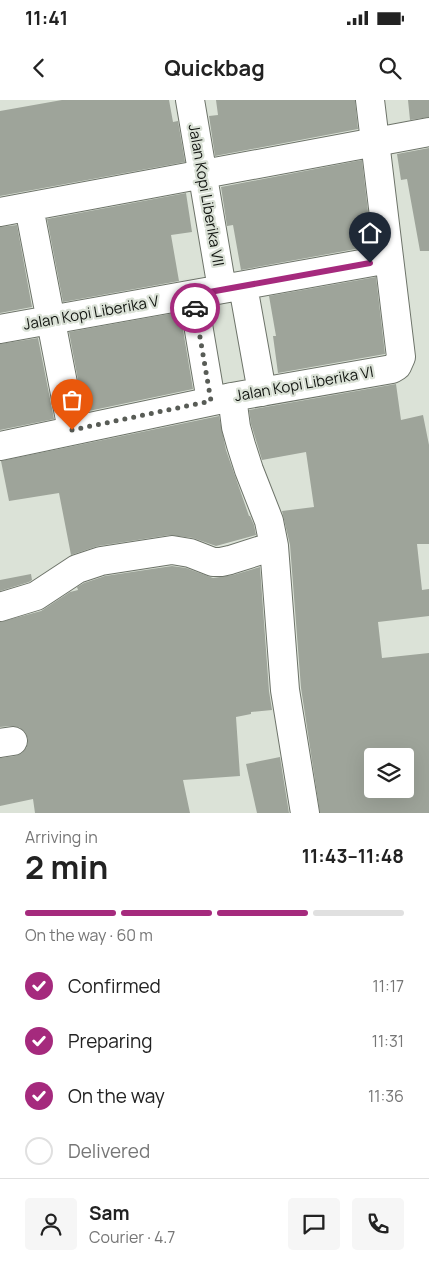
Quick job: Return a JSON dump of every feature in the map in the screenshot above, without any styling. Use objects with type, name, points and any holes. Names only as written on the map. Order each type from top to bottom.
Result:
[{"type":"street","name":"Jalan Kopi Liberika VII","points":[[190,100],[203,174],[262,392]]},
{"type":"street","points":[[370,100],[389,259]]},
{"type":"street","points":[[0,212],[429,132]]},
{"type":"street","points":[[29,207],[72,430]]},
{"type":"street","name":"Jalan Kopi Liberika V","points":[[0,329],[389,259]]},
{"type":"street","name":"Jalan Kopi Liberika VI","points":[[0,446],[221,399],[392,369],[400,362],[401,357],[389,259]]},
{"type":"street","points":[[193,295],[221,399],[236,427],[249,470],[269,521],[274,546],[285,690],[305,813]]},
{"type":"street","points":[[0,607],[36,596],[77,569],[101,561],[172,550],[190,553],[214,562],[221,562],[274,546]]},
{"type":"building","points":[[62,100],[169,100],[173,122],[178,121],[185,162],[0,196],[0,111]]},
{"type":"building","points":[[216,100],[355,100],[358,129],[215,156],[209,116],[218,115]]},
{"type":"building","points":[[408,100],[429,100],[429,117],[410,120]]},
{"type":"building","points":[[429,148],[429,251],[420,251],[407,179],[401,180],[397,154]]},
{"type":"building","points":[[362,160],[372,246],[241,270],[233,225],[227,226],[221,187]]},
{"type":"building","points":[[186,193],[192,232],[171,235],[179,281],[63,302],[47,219]]},
{"type":"building","points":[[17,225],[32,307],[0,313],[0,227]]},
{"type":"building","points":[[376,277],[385,354],[278,373],[273,336],[276,336],[269,296]]},
{"type":"building","points":[[180,312],[193,389],[84,412],[69,332]]},
{"type":"building","points":[[38,338],[54,419],[0,430],[0,344]]},
{"type":"building","points":[[396,384],[401,420],[423,415],[429,445],[429,544],[417,544],[422,590],[429,589],[429,616],[378,622],[382,658],[429,653],[429,813],[320,813],[301,688],[290,545],[282,511],[314,507],[306,452],[262,460],[251,424],[249,410]]},
{"type":"building","points":[[219,416],[226,450],[256,535],[216,546],[193,538],[170,535],[98,546],[71,555],[59,493],[9,501],[1,461]]},
{"type":"building","points":[[172,566],[186,568],[213,578],[233,575],[260,567],[272,710],[251,712],[251,714],[236,717],[240,776],[183,780],[190,813],[35,813],[33,799],[0,806],[0,758],[22,753],[27,747],[28,739],[25,732],[19,727],[0,727],[0,622],[41,611],[70,592],[78,590],[77,587],[84,583],[105,576]]},
{"type":"building","points":[[31,574],[32,580],[29,582],[0,591],[0,580]]},
{"type":"building","points":[[280,757],[289,813],[257,813],[246,764]]},
{"type":"way so far","points":[[72,430],[211,401],[195,308]]},
{"type":"route","points":[[195,308],[193,295],[370,263]]}]
